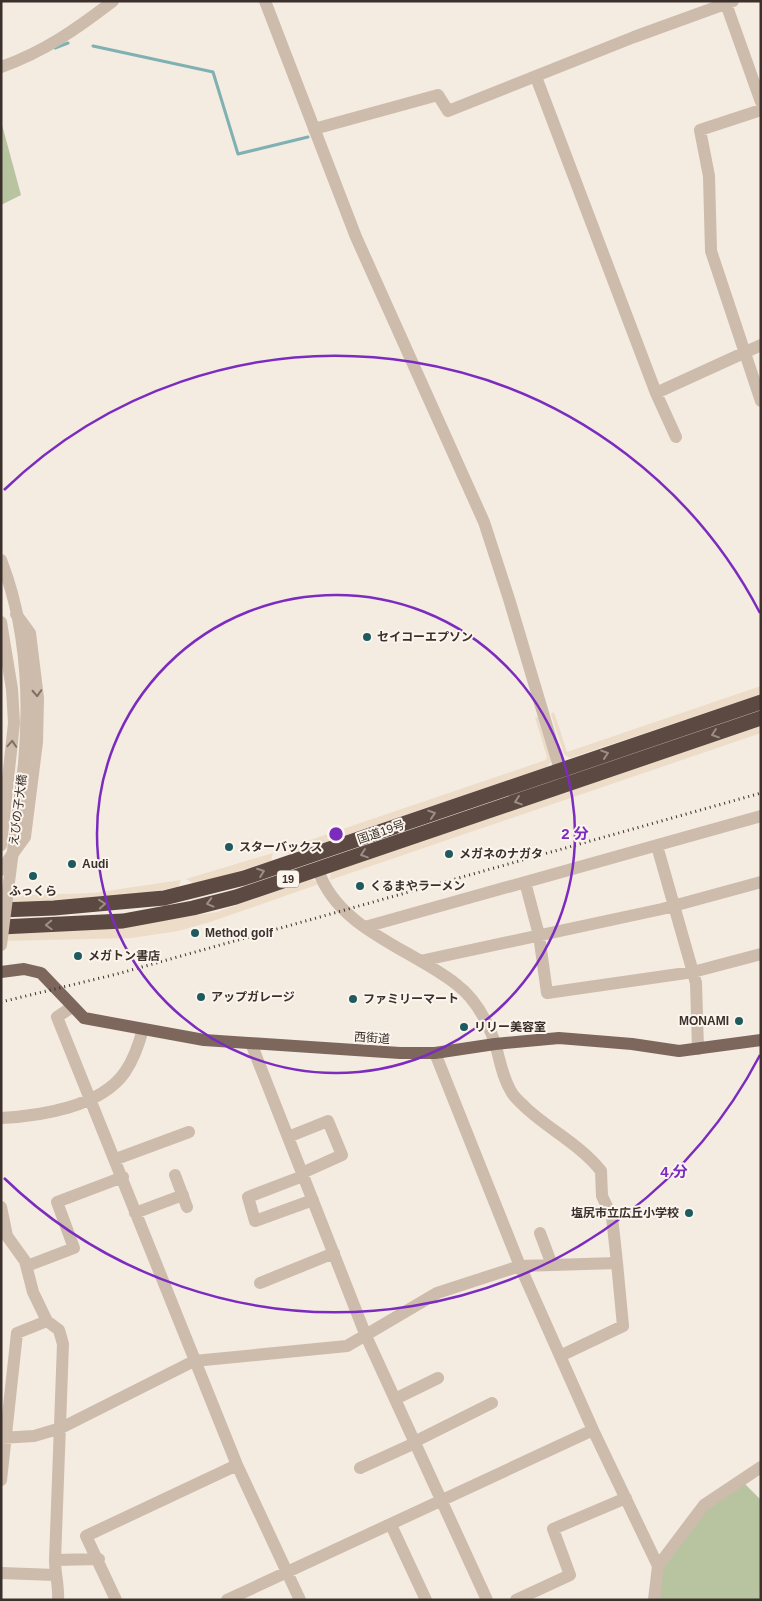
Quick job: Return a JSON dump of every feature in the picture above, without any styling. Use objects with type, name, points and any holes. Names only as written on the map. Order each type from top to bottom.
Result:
[{"type":"highway","name":"国道19号","points":[[1,910],[124,902],[188,893],[244,878],[464,804],[559,769],[761,702]]},
{"type":"highway","name":"国道19号","points":[[1,927],[123,921],[164,914],[236,896],[318,870],[761,718]]},
{"type":"main road","name":"西街道","points":[[1,972],[24,969],[41,973],[84,1018],[204,1040],[400,1053],[435,1053],[495,1044],[575,1039],[632,1044],[680,1051],[761,1040]]},
{"type":"street","points":[[1,68],[27,58],[65,37],[114,1]]},
{"type":"street","points":[[265,1],[382,301],[484,522],[509,599],[564,785]]},
{"type":"street","points":[[314,129],[438,95],[448,111],[728,2],[761,102]]},
{"type":"street","points":[[536,77],[656,393],[676,437]]},
{"type":"street","points":[[761,110],[700,130],[709,176],[711,251],[761,402]]},
{"type":"street","points":[[656,393],[761,345]]},
{"type":"street","name":"えびの子大橋","points":[[1,560],[16,614],[24,662],[27,703],[24,764],[1,945]]},
{"type":"street","points":[[1,870],[26,837],[37,742],[38,698],[30,633],[16,614]]},
{"type":"street","points":[[1,622],[9,664],[5,676],[12,689],[14,723],[1,845]]},
{"type":"street","points":[[365,927],[761,816]]},
{"type":"street","points":[[657,846],[696,983],[698,1049]]},
{"type":"street","points":[[318,870],[322,880],[345,910],[365,927],[455,983],[470,996],[481,1010],[495,1044],[500,1067],[512,1094],[540,1121],[574,1146],[601,1170],[602,1196],[612,1218],[623,1326],[560,1356]]},
{"type":"street","points":[[525,882],[539,935],[547,994],[693,972],[761,954]]},
{"type":"street","points":[[420,961],[674,906],[761,882]]},
{"type":"street","points":[[72,1007],[57,1017],[123,1176],[194,1361],[237,1465],[300,1600]]},
{"type":"street","points":[[1,1118],[48,1113],[90,1099],[110,1087],[125,1073],[138,1049],[143,1029]]},
{"type":"street","points":[[251,1044],[366,1336],[487,1600]]},
{"type":"street","points":[[435,1053],[520,1266],[593,1430],[658,1566]]},
{"type":"street","points":[[288,1136],[328,1121],[342,1155],[248,1197],[255,1221],[313,1200]]},
{"type":"street","points":[[116,1159],[189,1132]]},
{"type":"street","points":[[136,1213],[185,1201],[175,1175]]},
{"type":"street","points":[[27,1266],[74,1248],[57,1202],[123,1176]]},
{"type":"street","points":[[1,1207],[7,1236],[25,1261],[34,1292],[47,1321],[59,1330],[63,1344],[55,1560],[59,1584],[58,1600]]},
{"type":"street","points":[[540,1233],[552,1265]]},
{"type":"street","points":[[260,1283],[334,1253]]},
{"type":"street","points":[[3,1439],[34,1436],[61,1428],[194,1361],[347,1346],[437,1293],[520,1266],[617,1263]]},
{"type":"street","points":[[1,1480],[3,1439],[17,1334],[47,1321]]},
{"type":"street","points":[[395,1399],[438,1378]]},
{"type":"street","points":[[360,1468],[492,1403]]},
{"type":"street","points":[[227,1600],[442,1502],[593,1430]]},
{"type":"street","points":[[116,1600],[99,1559],[86,1536],[237,1465]]},
{"type":"street","points":[[654,1600],[658,1566],[704,1505],[761,1467]]},
{"type":"street","points":[[516,1600],[570,1576],[553,1529],[626,1498]]},
{"type":"street","points":[[391,1525],[426,1600]]},
{"type":"street","points":[[55,1560],[99,1559]]},
{"type":"street","points":[[1,1574],[56,1574]]},
{"type":"green space","points":[[1,121],[21,195],[1,205]]},
{"type":"green space","points":[[742,1481],[761,1500],[761,1600],[659,1600],[661,1569],[696,1510]]},
{"type":"shaded area","points":[[761,686],[761,694],[570,758],[564,754],[551,714],[554,712],[567,752]]},
{"type":"shaded area","points":[[535,717],[540,718],[553,759],[547,767],[290,854],[281,850],[546,760],[547,757]]},
{"type":"shaded area","points":[[761,726],[761,733],[330,880],[331,872]]},
{"type":"shaded area","points":[[273,853],[271,861],[216,878],[193,883],[186,879]]},
{"type":"shaded area","points":[[312,879],[319,884],[210,922],[178,931],[131,938],[1,941],[1,933],[148,923],[217,912]]},
{"type":"shaded area","points":[[181,880],[178,887],[114,898],[12,903],[1,896],[94,893]]},
{"type":"waterway","points":[[55,48],[68,43]]},
{"type":"waterway","points":[[93,46],[213,72],[238,154],[308,137]]},
{"type":"railway","points":[[1,1002],[117,974],[761,793]]},
{"type":"place","name":"セイコーエプソン","points":[[367,637]]},
{"type":"place","name":"スターバックス","points":[[229,847]]},
{"type":"place","name":"メガネのナガタ","points":[[449,854]]},
{"type":"place","name":"Audi","points":[[72,864]]},
{"type":"place","name":"ふっくら","points":[[33,876]]},
{"type":"place","name":"くるまやラーメン","points":[[360,886]]},
{"type":"place","name":"Method golf","points":[[195,933]]},
{"type":"place","name":"メガトン書店","points":[[78,956]]},
{"type":"place","name":"アップガレージ","points":[[201,997]]},
{"type":"place","name":"ファミリーマート","points":[[353,999]]},
{"type":"place","name":"MONAMI","points":[[739,1021]]},
{"type":"place","name":"リリー美容室","points":[[464,1027]]},
{"type":"place","name":"塩尻市立広丘小学校","points":[[689,1213]]}]
